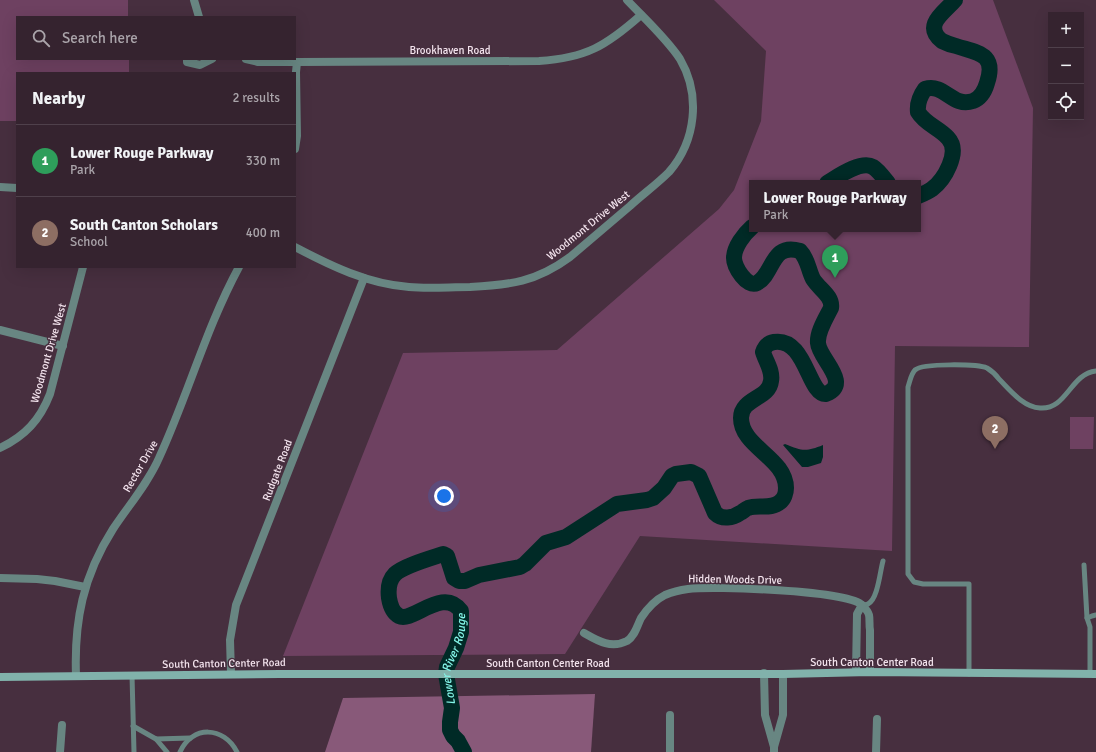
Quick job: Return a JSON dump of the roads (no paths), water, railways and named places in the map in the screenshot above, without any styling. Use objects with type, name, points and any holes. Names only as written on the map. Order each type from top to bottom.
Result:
[{"type":"main road","name":"South Canton Center Road","points":[[0,677],[231,674],[783,674],[856,672],[1093,674]]},
{"type":"street","points":[[194,0],[199,16]]},
{"type":"street","name":"Woodmont Drive West","points":[[296,248],[331,266],[364,278],[395,286],[427,288],[499,285],[529,279],[550,270],[570,257],[667,174],[681,155],[690,135],[693,113],[692,94],[687,75],[679,58],[671,47],[627,0]]},
{"type":"street","name":"Brookhaven Road","points":[[250,60],[258,62],[297,62],[557,60],[580,55],[601,46],[621,33],[641,15]]},
{"type":"street","points":[[187,60],[200,65],[210,60]]},
{"type":"street","points":[[296,142],[297,62]]},
{"type":"street","points":[[0,187],[16,188]]},
{"type":"street","name":"Woodmont Drive West","points":[[0,448],[11,443],[24,434],[41,414],[50,394],[83,268]]},
{"type":"street","name":"Rector Drive","points":[[76,676],[75,648],[78,619],[85,587],[101,549],[148,478],[158,460],[209,333],[239,268]]},
{"type":"street","name":"Rudgate Road","points":[[231,674],[230,640],[236,605],[364,278]]},
{"type":"street","points":[[0,330],[63,346]]},
{"type":"street","points":[[0,578],[37,579],[85,587]]},
{"type":"street","name":"Hidden Woods Drive","points":[[584,633],[601,643],[610,644],[628,640],[636,631],[641,618],[654,602],[665,595],[689,588],[728,588],[796,592],[833,596],[862,605]]},
{"type":"street","points":[[856,672],[858,614],[862,605],[869,613],[871,650],[870,672]]},
{"type":"street","points":[[764,674],[765,715],[774,750]]},
{"type":"street","points":[[774,750],[783,715],[783,674]]},
{"type":"street","points":[[670,715],[670,752]]},
{"type":"street","points":[[876,752],[877,719]]},
{"type":"street","points":[[60,752],[62,725]]},
{"type":"lane","points":[[969,674],[969,584],[923,584],[914,582],[908,574],[908,387],[911,376],[916,369],[924,366],[978,366],[988,369],[1029,407],[1041,409],[1052,406],[1061,401],[1077,380],[1085,374],[1096,372]]},
{"type":"lane","points":[[862,605],[868,604],[872,600],[876,591],[883,561]]},
{"type":"lane","points":[[1084,564],[1087,618],[1090,627],[1093,674]]},
{"type":"lane","points":[[1087,618],[1096,616]]},
{"type":"lane","points":[[132,675],[134,752]]},
{"type":"lane","points":[[133,726],[156,739],[167,752]]},
{"type":"lane","points":[[180,752],[183,745],[190,738],[199,733],[208,732],[218,733],[226,738],[237,752]]},
{"type":"lane","points":[[156,739],[190,738]]},
{"type":"waterway","name":"Lower River Rouge","points":[[921,195],[937,185],[946,173],[953,151],[952,144],[948,138],[924,120],[918,112],[918,103],[922,94],[925,89],[932,88],[938,89],[959,101],[973,101],[984,91],[989,73],[987,60],[983,56],[942,41],[936,35],[934,30],[937,19],[955,0]]},
{"type":"waterway","name":"Lower River Rouge","points":[[832,180],[856,167],[868,165],[877,170],[885,180]]},
{"type":"waterway","name":"Lower River Rouge","points":[[464,752],[450,730],[452,708],[446,674],[447,667],[456,648],[461,632],[461,611],[454,604],[446,602],[437,603],[405,617],[397,615],[393,611],[389,598],[389,585],[395,574],[411,565],[443,554],[447,556],[454,578],[459,581],[465,581],[479,575],[520,567],[546,543],[566,537],[617,504],[653,498],[664,488],[672,476],[676,474],[691,472],[699,476],[715,513],[721,517],[728,518],[734,516],[747,508],[773,506],[784,498],[786,488],[784,478],[779,468],[772,460],[748,437],[743,428],[741,418],[742,411],[745,406],[765,392],[769,387],[771,374],[763,352],[767,345],[772,342],[785,343],[793,348],[800,357],[815,386],[820,392],[826,394],[833,389],[836,384],[835,377],[823,356],[818,343],[820,330],[831,308],[831,304],[828,296],[813,279],[803,254],[800,251],[791,249],[783,251],[774,260],[763,279],[757,283],[753,284],[745,280],[736,266],[734,254],[740,241],[749,230]]},
{"type":"place","name":"Lower Rouge Parkway","points":[[835,278]]},
{"type":"place","name":"South Canton Scholars","points":[[995,449]]}]
